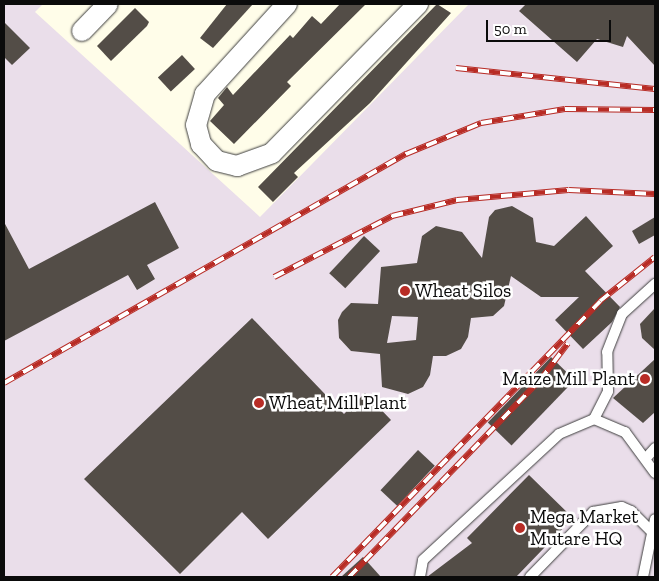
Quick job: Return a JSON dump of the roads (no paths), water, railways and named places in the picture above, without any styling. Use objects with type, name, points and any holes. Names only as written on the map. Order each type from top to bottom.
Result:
[{"type":"street","points":[[82,31],[108,4]]},
{"type":"street","points":[[287,4],[205,94],[196,125],[201,144],[217,161],[237,166],[272,153],[418,4]]},
{"type":"lane","points":[[420,577],[423,560],[534,456],[559,434],[594,420],[608,391],[607,352],[622,314],[655,284]]},
{"type":"lane","points":[[594,420],[625,432],[647,457],[655,473]]},
{"type":"lane","points":[[647,457],[655,448]]},
{"type":"lane","points":[[530,577],[593,512],[622,507],[631,511],[654,534]]},
{"type":"lane","points":[[643,577],[654,534],[655,519]]},
{"type":"railway","points":[[456,68],[655,89]]},
{"type":"railway","points":[[4,383],[406,154],[481,123],[565,109],[655,110]]},
{"type":"railway","points":[[274,277],[392,216],[457,200],[569,190],[655,194]]},
{"type":"railway","points":[[332,577],[600,301],[655,257]]},
{"type":"railway","points":[[349,577],[540,380],[568,343]]},
{"type":"place","name":"Wheat Silos","points":[[405,291]]},
{"type":"place","name":"Maize Mill Plant","points":[[645,379]]},
{"type":"place","name":"Wheat Mill Plant","points":[[259,403]]},
{"type":"place","name":"Mega Market Mutare HQ","points":[[520,528]]}]
